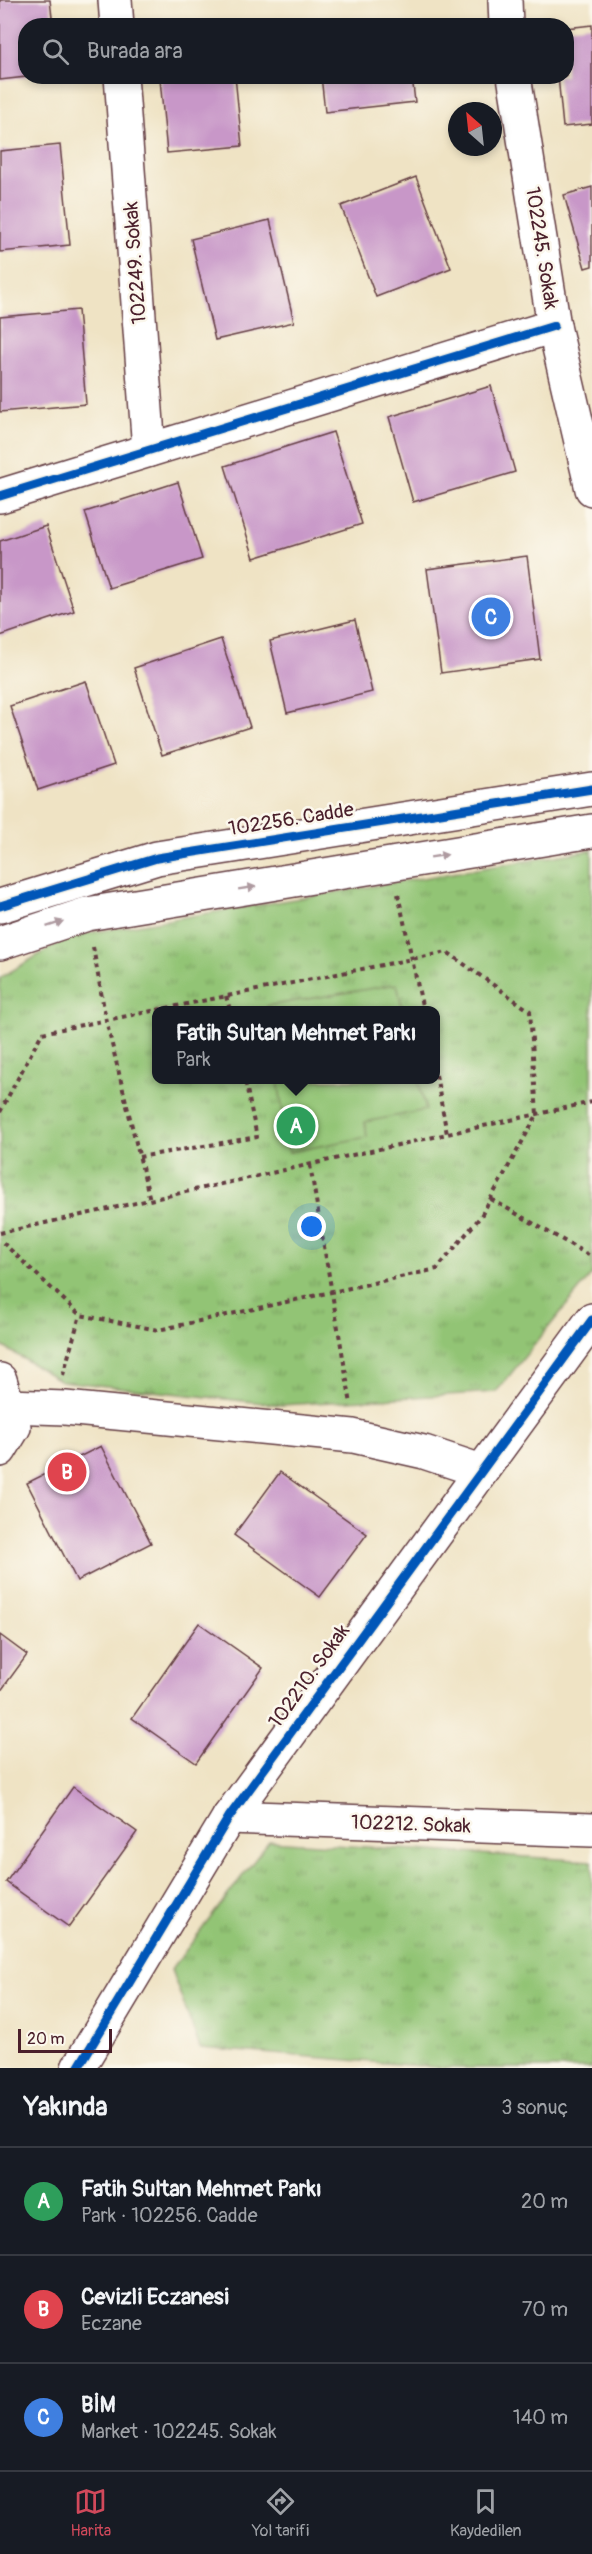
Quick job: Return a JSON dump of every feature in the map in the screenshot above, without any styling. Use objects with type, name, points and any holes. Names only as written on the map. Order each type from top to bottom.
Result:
[{"type":"street","points":[[115,0],[116,18]]},
{"type":"street","points":[[505,0],[506,18]]},
{"type":"street","name":"102249. Sokak","points":[[122,84],[149,450]]},
{"type":"street","name":"102245. Sokak","points":[[515,84],[554,326],[592,489]]},
{"type":"street","points":[[0,495],[554,326]]},
{"type":"street","name":"102256. Cadde","points":[[0,906],[157,858],[592,789]]},
{"type":"street","points":[[0,943],[87,914],[592,831]]},
{"type":"street","name":"102210. Sokak","points":[[78,2068],[229,1817],[592,1320]]},
{"type":"street","points":[[4,1393],[65,1408],[353,1436],[424,1452],[481,1471]]},
{"type":"street","points":[[0,1449],[14,1427],[4,1393]]},
{"type":"street","name":"102212. Sokak","points":[[229,1817],[592,1830]]},
{"type":"path","points":[[392,864],[422,1006]]},
{"type":"path","points":[[87,914],[106,1020],[150,1200]]},
{"type":"path","points":[[0,1240],[80,1315],[158,1330],[437,1269],[481,1216],[537,1115],[530,1011],[447,952],[176,1006]]},
{"type":"path","points":[[226,996],[229,1006]]},
{"type":"path","points":[[0,1112],[42,1033],[152,1011]]},
{"type":"path","points":[[139,1157],[257,1137],[246,1084]]},
{"type":"path","points":[[437,1084],[447,1134]]},
{"type":"path","points":[[0,1233],[592,1102]]},
{"type":"path","points":[[310,1165],[351,1400],[353,1436]]},
{"type":"path","points":[[490,1199],[592,1257]]},
{"type":"path","points":[[65,1408],[61,1381],[80,1315]]},
{"type":"green space","points":[[592,850],[592,1274],[496,1392],[281,1405],[61,1381],[0,1345],[0,978],[70,936]]},
{"type":"green space","points":[[397,984],[402,1006],[267,1006]]},
{"type":"green space","points":[[279,1084],[419,1084],[426,1110],[365,1122],[367,1137],[289,1152]]},
{"type":"green space","points":[[269,1841],[592,1861],[592,2068],[445,2068],[200,2048],[171,1970]]},
{"type":"building","points":[[0,0],[50,0],[52,18],[18,18],[18,78],[0,80]]},
{"type":"building","points":[[592,25],[592,124],[563,127],[559,84],[574,84],[574,27]]},
{"type":"building","points":[[160,84],[236,84],[242,146],[167,153]]},
{"type":"building","points":[[322,84],[413,84],[415,102],[325,112]]},
{"type":"building","points":[[60,145],[70,245],[0,252],[0,151]]},
{"type":"building","points":[[416,177],[451,268],[376,297],[341,206]]},
{"type":"building","points":[[592,187],[592,266],[585,268],[564,195]]},
{"type":"building","points":[[270,220],[294,322],[215,340],[191,239]]},
{"type":"building","points":[[78,310],[86,404],[0,412],[0,317]]},
{"type":"building","points":[[491,386],[515,472],[413,502],[389,417]]},
{"type":"building","points":[[333,432],[362,524],[254,558],[225,466]]},
{"type":"building","points":[[178,482],[202,559],[109,588],[85,512]]},
{"type":"building","points":[[46,526],[74,611],[0,636],[0,541]]},
{"type":"building","points":[[527,556],[540,659],[441,673],[427,569]]},
{"type":"building","points":[[355,620],[372,692],[287,713],[270,641]]},
{"type":"building","points":[[221,639],[250,727],[162,755],[134,668]]},
{"type":"building","points":[[86,681],[114,765],[38,790],[10,706]]},
{"type":"building","points":[[101,1446],[151,1543],[77,1581],[27,1483]]},
{"type":"building","points":[[280,1472],[367,1534],[320,1597],[234,1535]]},
{"type":"building","points":[[199,1623],[263,1668],[196,1763],[132,1718]]},
{"type":"building","points":[[0,1635],[27,1655],[0,1692]]},
{"type":"building","points":[[73,1787],[137,1832],[69,1927],[6,1882]]},
{"type":"cycle path","points":[[0,496],[554,326]]},
{"type":"cycle path","points":[[0,906],[157,858],[592,789]]},
{"type":"cycle path","points":[[78,2068],[229,1817],[592,1320]]},
{"type":"place","name":"BİM","points":[[491,617]]},
{"type":"place","name":"Fatih Sultan Mehmet Parkı","points":[[296,1126]]},
{"type":"place","name":"Cevizli Eczanesi","points":[[67,1472]]}]
